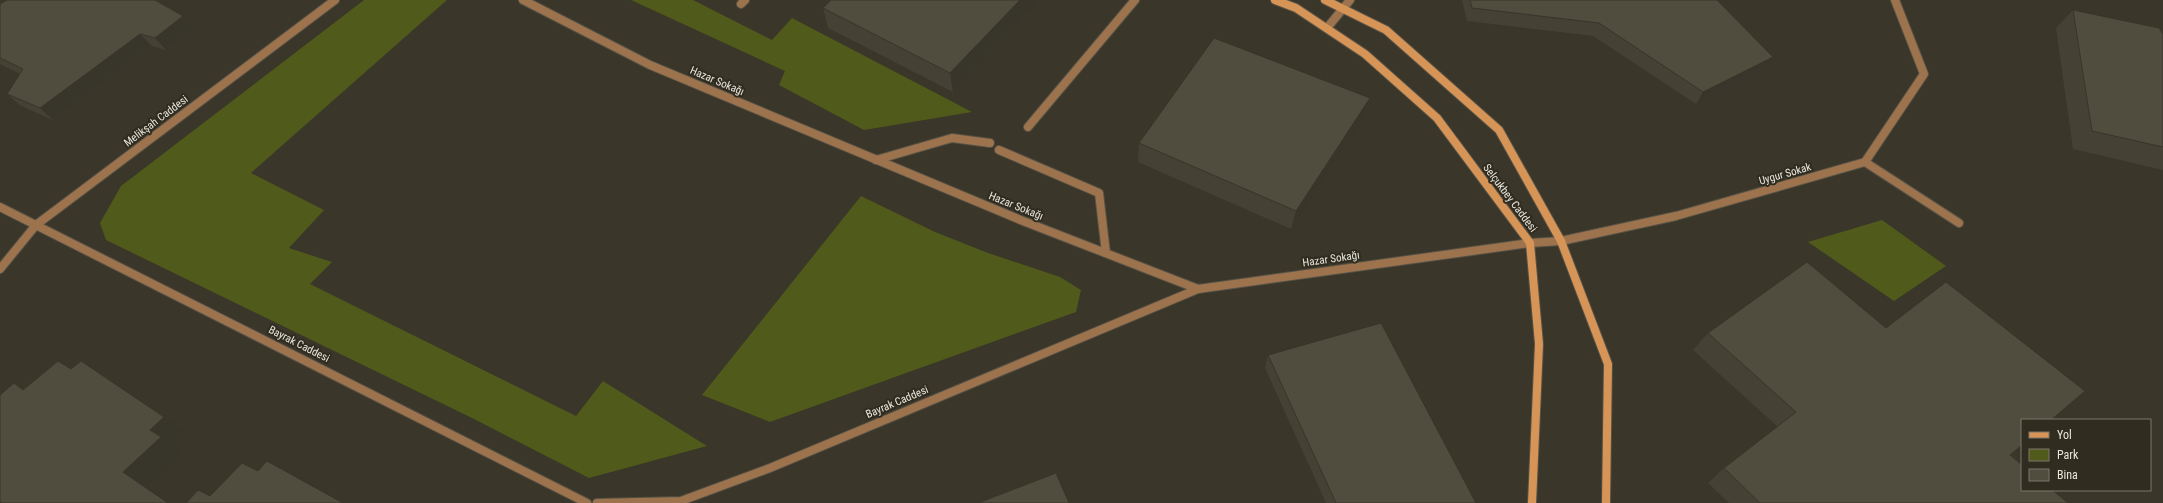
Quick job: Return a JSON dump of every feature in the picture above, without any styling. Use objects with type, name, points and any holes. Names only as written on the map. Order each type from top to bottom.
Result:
[{"type":"street","name":"Melikşah Caddesi","points":[[0,269],[36,225],[335,0]]},
{"type":"street","name":"Hazar Sokağı","points":[[522,0],[555,15],[650,65],[876,160],[1198,289],[1530,243]]},
{"type":"street","points":[[1028,127],[1135,0]]},
{"type":"street","name":"Selçukbey Caddesi","points":[[1275,0],[1296,8],[1365,54],[1437,118],[1530,243],[1539,344],[1532,503]]},
{"type":"street","name":"Selçukbey Caddesi","points":[[1325,0],[1386,30],[1499,130],[1562,241],[1608,364],[1606,503]]},
{"type":"street","points":[[1327,28],[1350,0]]},
{"type":"street","points":[[1895,0],[1924,74],[1865,162],[1959,223]]},
{"type":"street","points":[[876,160],[952,138],[990,143]]},
{"type":"street","points":[[999,150],[1099,193],[1106,253]]},
{"type":"street","name":"Uygur Sokak","points":[[1530,243],[1562,241],[1676,216],[1865,162]]},
{"type":"street","name":"Bayrak Caddesi","points":[[0,207],[586,503]]},
{"type":"street","name":"Bayrak Caddesi","points":[[597,503],[681,500],[770,468],[1198,289]]},
{"type":"green space","points":[[364,0],[447,0],[251,173],[324,210],[289,248],[332,262],[310,284],[576,416],[603,381],[707,446],[589,478],[474,419],[106,240],[100,223],[121,186]]},
{"type":"green space","points":[[631,0],[693,0],[772,40],[792,18],[972,112],[864,130],[779,85],[785,71]]},
{"type":"green space","points":[[861,196],[935,232],[988,253],[1060,277],[1081,290],[1076,312],[770,422],[702,395]]},
{"type":"green space","points":[[1882,220],[1946,266],[1894,301],[1808,242]]},
{"type":"building","points":[[7,0],[155,0],[183,16],[155,38],[140,34],[40,108],[7,94],[23,69],[0,58],[0,4]]},
{"type":"building","points":[[831,0],[1020,0],[950,73],[823,8]]},
{"type":"building","points":[[1470,0],[1717,0],[1773,57],[1703,92],[1599,23],[1472,8]]},
{"type":"building","points":[[2073,10],[2159,28],[2163,34],[2163,147],[2092,131]]},
{"type":"building","points":[[1214,38],[1370,98],[1296,211],[1139,143]]},
{"type":"building","points":[[1807,262],[1886,328],[1946,282],[2085,391],[2052,419],[2021,419],[2021,446],[2010,455],[2021,464],[2021,491],[2053,491],[2068,503],[1760,503],[1724,468],[1796,412],[1708,333]]},
{"type":"building","points":[[1381,323],[1476,503],[1336,503],[1268,355]]},
{"type":"building","points":[[58,361],[71,369],[81,361],[164,417],[150,430],[161,437],[123,472],[168,503],[0,502],[0,395],[14,383],[23,390]]},
{"type":"building","points":[[267,461],[343,503],[186,503],[198,490],[210,496],[242,463],[258,471]]},
{"type":"building","points":[[1056,473],[1069,503],[978,503]]}]
